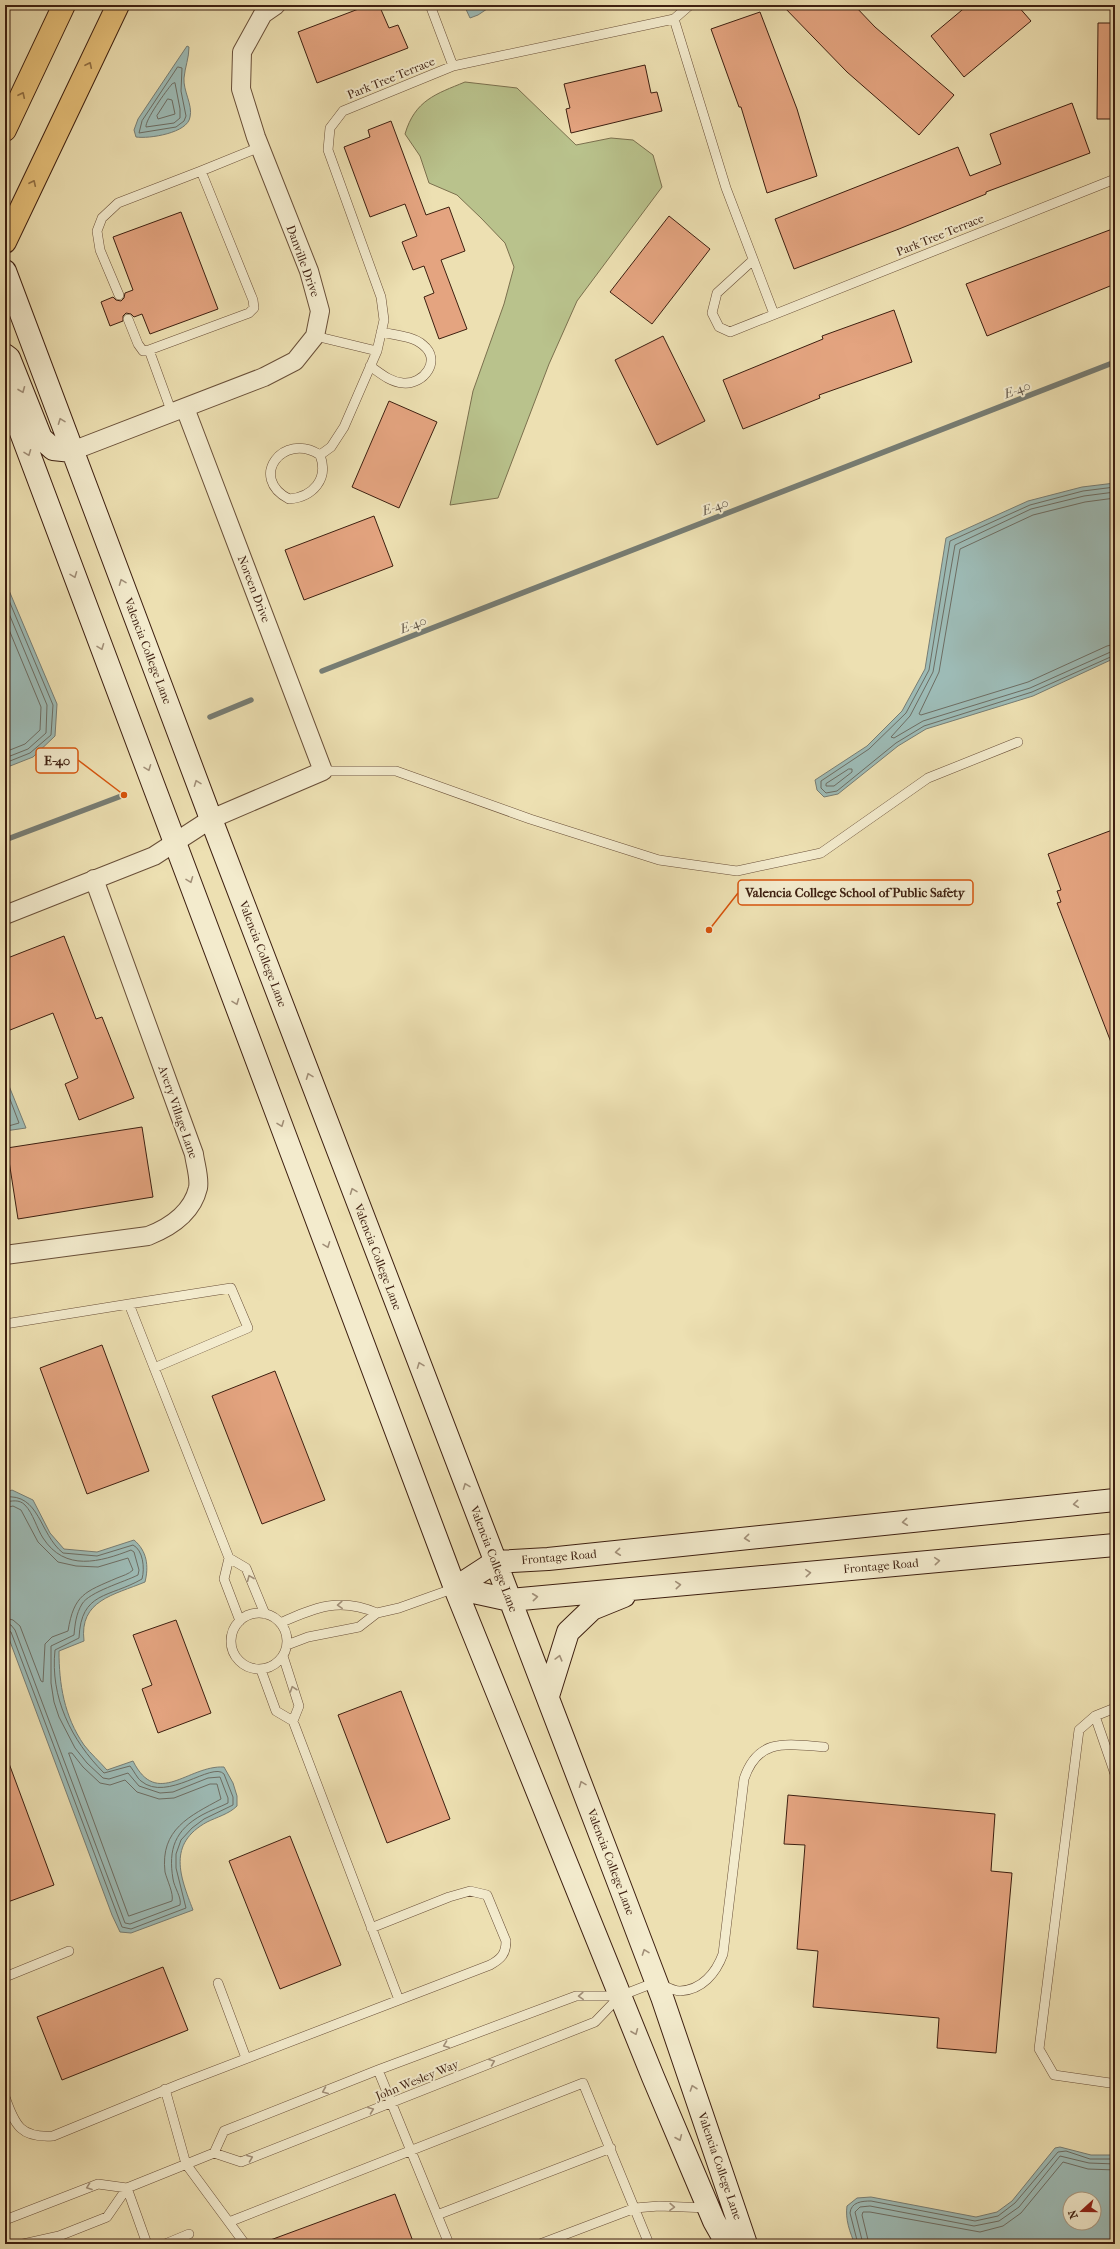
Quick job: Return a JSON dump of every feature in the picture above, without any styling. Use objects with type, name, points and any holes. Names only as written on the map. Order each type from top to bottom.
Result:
[{"type":"highway","points":[[5,130],[64,5]]},
{"type":"highway","points":[[5,242],[118,5]]},
{"type":"street","name":"Danville Drive","points":[[72,451],[264,377],[294,361],[315,336],[320,311],[309,271],[260,147],[241,89],[242,52],[263,14],[276,5]]},
{"type":"street","name":"Valencia College Lane","points":[[5,271],[211,819],[495,1562],[548,1696],[656,1982],[746,2244]]},
{"type":"street","points":[[5,355],[9,358],[41,438],[53,449],[72,451]]},
{"type":"street","name":"Valencia College Lane","points":[[5,390],[455,1588],[620,1996],[709,2208],[727,2244]]},
{"type":"street","name":"Noreen Drive","points":[[178,410],[323,771]]},
{"type":"street","points":[[5,915],[154,856],[176,844],[211,819],[323,771]]},
{"type":"street","name":"Avery Village Lane","points":[[5,1255],[148,1236],[165,1230],[177,1220],[190,1205],[198,1187],[194,1154],[94,879]]},
{"type":"street","name":"Frontage Road","points":[[455,1588],[495,1562],[548,1559],[1115,1500]]},
{"type":"street","name":"Frontage Road","points":[[455,1588],[510,1600],[1115,1545]]},
{"type":"street","points":[[548,1696],[568,1632],[592,1609],[644,1588]]},
{"type":"lane","points":[[430,5],[453,66]]},
{"type":"lane","name":"Park Tree Terrace","points":[[320,455],[331,447],[344,427],[377,351],[384,320],[381,297],[328,150],[330,128],[343,111],[453,66],[674,19],[690,5]]},
{"type":"lane","points":[[674,19],[726,188],[752,261],[774,314]]},
{"type":"lane","points":[[119,295],[100,250],[97,231],[102,218],[118,203],[260,147]]},
{"type":"lane","points":[[128,319],[138,344],[143,351],[250,313],[254,308],[253,300],[201,171]]},
{"type":"lane","name":"Park Tree Terrace","points":[[752,261],[717,293],[712,313],[718,327],[730,332],[1115,179]]},
{"type":"lane","points":[[370,366],[393,381],[404,383],[423,377],[429,371],[431,357],[422,344],[381,332]]},
{"type":"lane","points":[[315,336],[377,351]]},
{"type":"lane","points":[[149,350],[178,410]]},
{"type":"lane","points":[[301,447],[310,448],[320,455],[324,465],[322,476],[317,486],[310,492],[298,498],[288,499],[276,490],[270,474],[274,460],[280,455],[301,447]]},
{"type":"lane","points":[[323,771],[396,771],[530,819],[659,860],[737,871],[821,853],[928,778],[1018,742]]},
{"type":"lane","points":[[5,1324],[231,1288],[248,1328],[154,1368]]},
{"type":"lane","points":[[129,1304],[229,1558],[224,1579],[240,1621]]},
{"type":"lane","points":[[229,1558],[246,1568],[265,1614]]},
{"type":"lane","points":[[287,1644],[308,1637],[359,1627],[377,1613],[399,1608],[455,1588]]},
{"type":"lane","points":[[280,1623],[307,1611],[324,1606],[358,1605],[377,1613]]},
{"type":"lane","points":[[256,1613],[265,1614],[273,1617],[285,1629],[287,1644],[283,1656],[276,1664],[261,1670],[244,1665],[234,1652],[232,1636],[240,1621],[256,1613]]},
{"type":"lane","points":[[283,1656],[299,1706],[293,1721]]},
{"type":"lane","points":[[261,1670],[276,1711],[293,1721],[399,2000]]},
{"type":"lane","points":[[1110,2083],[1054,2074],[1039,2049],[1079,1730],[1094,1716],[1115,1708]]},
{"type":"lane","points":[[1094,1716],[1115,1774]]},
{"type":"lane","points":[[656,1982],[678,1991],[700,1984],[717,1968],[723,1954],[744,1779],[748,1765],[759,1753],[772,1746],[788,1744],[824,1747]]},
{"type":"lane","points":[[5,2097],[10,2113],[21,2130],[35,2137],[53,2136],[165,2089],[490,1965],[501,1959],[506,1949],[506,1941],[487,1895],[470,1891],[449,1897],[371,1928]]},
{"type":"lane","points":[[5,1977],[70,1951]]},
{"type":"lane","name":"John Wesley Way","points":[[620,1996],[595,2022],[241,2162],[214,2153],[224,2131],[378,2070],[576,1996],[620,1996],[656,1982]]},
{"type":"lane","points":[[218,1983],[246,2058]]},
{"type":"lane","points":[[378,2070],[409,2150],[449,2244]]},
{"type":"lane","points":[[229,2222],[409,2150],[583,2083],[611,2148],[648,2244]]},
{"type":"lane","points":[[165,2089],[186,2164],[245,2244]]},
{"type":"lane","points":[[437,2215],[611,2148]]},
{"type":"lane","points":[[5,2220],[98,2184],[127,2188],[214,2153]]},
{"type":"lane","points":[[23,2244],[59,2236],[107,2217],[127,2188]]},
{"type":"lane","points":[[127,2188],[147,2244]]},
{"type":"lane","points":[[540,2244],[635,2208],[658,2206],[709,2208]]},
{"type":"lane","points":[[165,2244],[189,2234]]},
{"type":"green space","points":[[465,82],[517,88],[576,145],[611,138],[633,140],[653,155],[662,187],[577,301],[549,364],[498,498],[450,505],[473,391],[504,304],[514,267],[505,243],[481,218],[457,195],[429,183],[420,156],[405,134],[409,122],[421,106],[445,90]]},
{"type":"water","points":[[464,5],[493,5],[478,15],[470,18]]},
{"type":"water","points":[[187,46],[189,47],[189,51],[184,83],[191,112],[188,123],[183,127],[167,134],[150,137],[136,137],[134,130],[138,119]]},
{"type":"water","points":[[1115,483],[1115,658],[1033,696],[926,729],[898,746],[838,794],[824,797],[817,790],[815,780],[867,746],[902,711],[925,669],[946,538],[1028,501],[1082,487]]},
{"type":"water","points":[[5,581],[57,704],[55,736],[33,757],[5,768]]},
{"type":"water","points":[[5,1076],[26,1128],[5,1131]]},
{"type":"water","points":[[12,1490],[33,1500],[50,1533],[64,1549],[97,1552],[134,1540],[142,1549],[146,1559],[147,1570],[145,1582],[101,1601],[87,1616],[84,1627],[84,1641],[59,1651],[60,1676],[64,1700],[72,1723],[84,1745],[107,1770],[133,1761],[142,1775],[152,1782],[163,1783],[174,1781],[211,1768],[224,1767],[233,1783],[237,1796],[237,1806],[234,1809],[207,1822],[194,1831],[186,1840],[180,1862],[181,1873],[193,1910],[131,1933],[120,1932],[112,1915],[5,1628],[5,1493]]},
{"type":"water","points":[[1060,2147],[1091,2155],[1115,2155],[1115,2244],[855,2244],[848,2226],[847,2206],[857,2198],[871,2197],[976,2217],[997,2212],[1012,2201],[1055,2148]]},
{"type":"building","points":[[369,5],[379,5],[389,28],[398,25],[408,48],[317,83],[298,32]]},
{"type":"building","points":[[782,5],[854,5],[875,27],[954,95],[919,135],[847,72]]},
{"type":"building","points":[[968,5],[1017,5],[1031,21],[964,77],[931,36]]},
{"type":"building","points":[[760,12],[797,109],[817,176],[767,193],[741,107],[739,107],[711,29]]},
{"type":"building","points":[[1098,23],[1115,23],[1115,119],[1097,119]]},
{"type":"building","points":[[645,65],[651,93],[657,92],[662,111],[571,133],[566,109],[570,108],[564,84]]},
{"type":"building","points":[[1072,103],[1090,153],[986,192],[986,194],[899,229],[794,269],[775,219],[958,147],[970,176],[1001,164],[990,134]]},
{"type":"building","points":[[391,121],[426,215],[449,207],[465,251],[441,260],[467,329],[439,339],[424,297],[434,293],[424,266],[413,270],[402,242],[417,236],[405,204],[370,217],[344,147],[370,137],[368,130]]},
{"type":"building","points":[[181,212],[218,309],[150,334],[142,314],[134,317],[131,314],[126,313],[123,316],[123,321],[110,326],[101,302],[113,297],[116,300],[121,301],[124,298],[125,293],[133,290],[113,237]]},
{"type":"building","points":[[669,216],[710,249],[652,324],[610,292]]},
{"type":"building","points":[[1115,228],[1115,284],[987,336],[966,284]]},
{"type":"building","points":[[894,310],[912,362],[819,395],[820,398],[743,429],[723,380],[823,339],[822,336]]},
{"type":"building","points":[[663,336],[705,421],[657,445],[615,360]]},
{"type":"building","points":[[389,401],[437,422],[399,508],[352,487]]},
{"type":"building","points":[[374,516],[393,566],[304,600],[285,550]]},
{"type":"building","points":[[1115,829],[1114,1050],[1057,903],[1061,902],[1057,891],[1061,890],[1048,854]]},
{"type":"building","points":[[64,936],[96,1019],[102,1017],[134,1098],[79,1120],[65,1084],[78,1078],[53,1013],[5,1032],[5,959]]},
{"type":"building","points":[[142,1127],[153,1197],[18,1219],[7,1148]]},
{"type":"building","points":[[102,1345],[149,1471],[87,1494],[40,1368]]},
{"type":"building","points":[[275,1371],[325,1500],[262,1524],[212,1396]]},
{"type":"building","points":[[176,1620],[211,1713],[158,1733],[142,1689],[152,1685],[133,1635]]},
{"type":"building","points":[[401,1691],[450,1819],[387,1843],[338,1715]]},
{"type":"building","points":[[5,1758],[7,1758],[54,1885],[5,1903]]},
{"type":"building","points":[[788,1795],[995,1814],[991,1871],[1012,1873],[996,2053],[937,2048],[939,2018],[813,2007],[818,1951],[797,1949],[805,1845],[784,1844]]},
{"type":"building","points":[[290,1836],[341,1965],[280,1989],[229,1861]]},
{"type":"building","points":[[163,1967],[188,2030],[62,2080],[37,2017]]},
{"type":"building","points":[[395,2194],[414,2244],[265,2244],[265,2242]]},
{"type":"waterway","name":"E-40","points":[[322,671],[1115,362]]},
{"type":"waterway","name":"E-40","points":[[210,717],[251,700]]},
{"type":"waterway","name":"E-40","points":[[5,840],[124,795]]},
{"type":"place","name":"E-40","points":[[124,795]]},
{"type":"place","name":"Valencia College School of Public Safety","points":[[709,930]]}]
